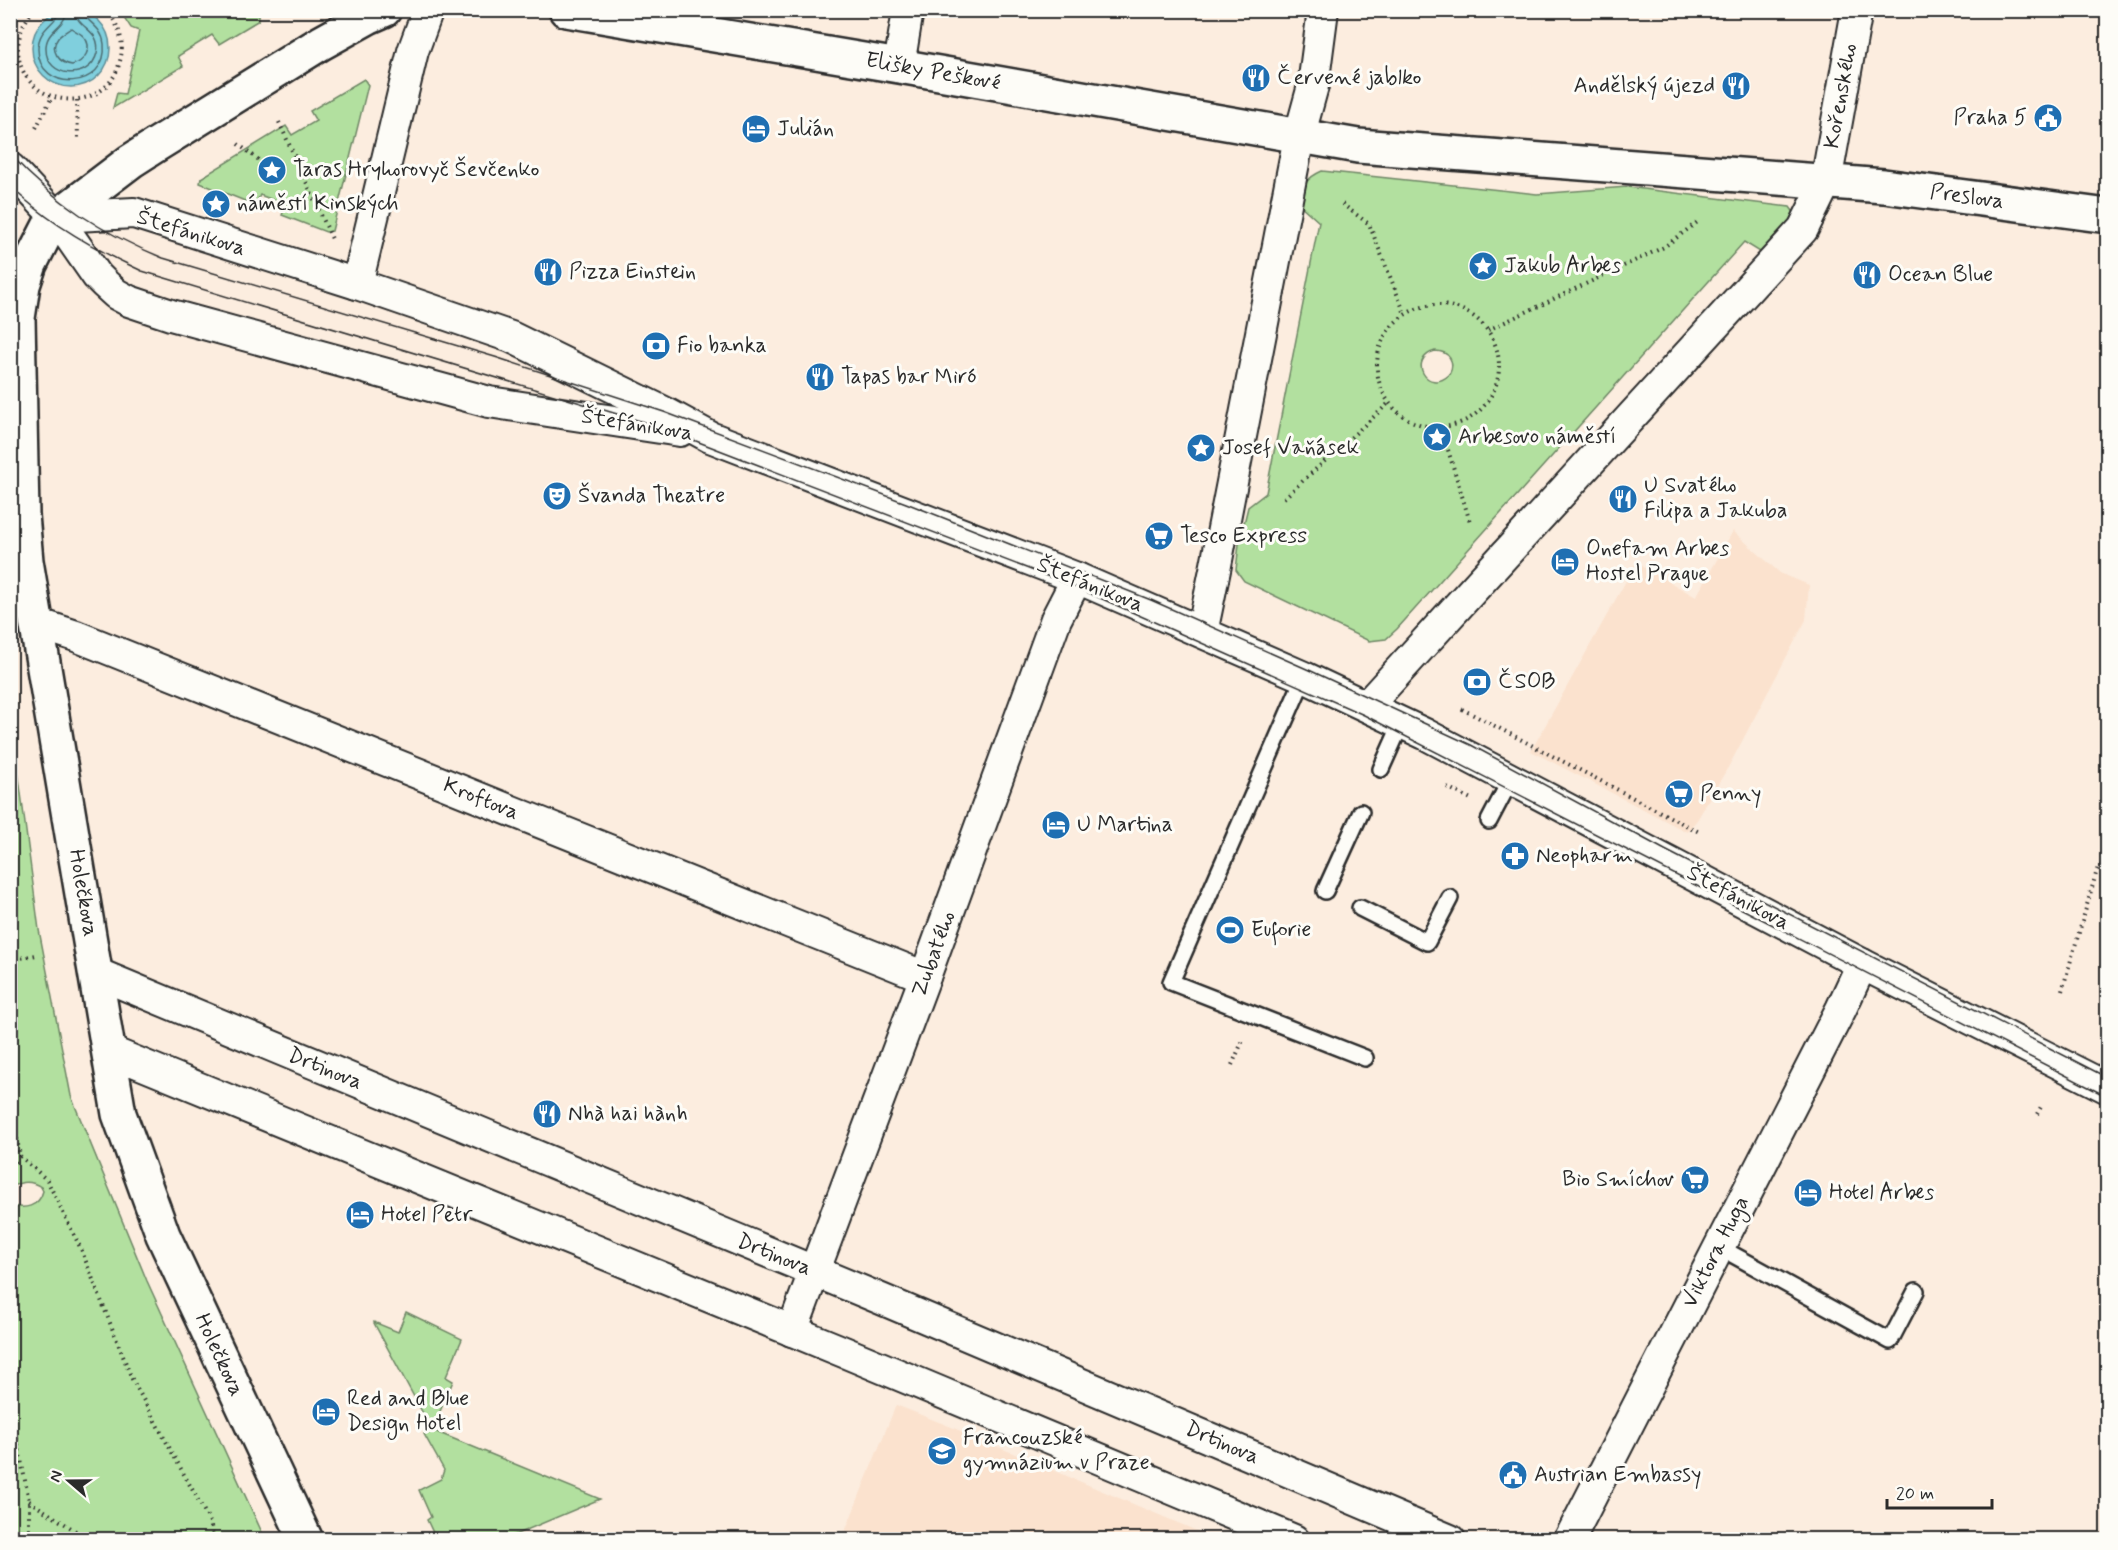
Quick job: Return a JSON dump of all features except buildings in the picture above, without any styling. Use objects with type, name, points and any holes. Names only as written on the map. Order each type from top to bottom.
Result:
[{"type":"street","points":[[10,168],[56,217],[156,145],[321,43],[384,10]]},
{"type":"street","points":[[357,284],[413,51],[429,10]]},
{"type":"street","name":"Elišky Peškové","points":[[566,10],[1299,137]]},
{"type":"street","points":[[899,66],[908,10]]},
{"type":"street","points":[[1299,137],[1358,146],[1826,182],[1803,229],[1369,706],[1201,631],[1299,137],[1313,86],[1323,10]]},
{"type":"street","name":"Kořenského","points":[[1826,182],[1857,10]]},
{"type":"street","name":"Preslova","points":[[1826,182],[1884,186],[2108,216]]},
{"type":"street","name":"Štefánikova","points":[[56,217],[134,213],[357,284],[511,337],[710,437],[1077,578],[1201,631]]},
{"type":"street","name":"Štefánikova","points":[[56,217],[105,284],[116,294],[144,306],[489,402],[657,426],[710,437]]},
{"type":"street","name":"Holečkova","points":[[56,217],[40,242],[30,264],[23,285],[18,318],[22,515],[26,561],[119,1114],[163,1235],[306,1539]]},
{"type":"street","name":"Zubatého","points":[[792,1331],[1056,619],[1077,578]]},
{"type":"street","name":"Kroftova","points":[[36,622],[76,636],[925,977]]},
{"type":"street","name":"Štefánikova","points":[[1369,706],[1862,964],[2108,1088]]},
{"type":"street","name":"Viktora Huga","points":[[1569,1539],[1841,1010],[1862,964]]},
{"type":"street","name":"Drtinova","points":[[96,973],[814,1271],[1450,1539]]},
{"type":"street","points":[[109,1051],[1294,1539]]},
{"type":"lane","points":[[1304,677],[1171,982],[1365,1058]]},
{"type":"lane","points":[[1381,769],[1402,722]]},
{"type":"lane","points":[[1489,821],[1511,779]]},
{"type":"lane","points":[[1325,891],[1361,812]]},
{"type":"lane","points":[[1360,908],[1427,942],[1450,898]]},
{"type":"lane","points":[[1719,1247],[1890,1341],[1916,1291]]},
{"type":"path","points":[[34,10],[23,26],[19,38],[20,62],[32,83],[52,97],[77,100],[98,93],[106,86],[119,67],[121,35],[117,24],[106,10]]},
{"type":"path","points":[[36,128],[52,97]]},
{"type":"path","points":[[77,100],[78,138]]},
{"type":"path","points":[[279,122],[335,247]]},
{"type":"path","points":[[238,144],[272,170]]},
{"type":"path","points":[[1342,204],[1369,224],[1405,314]]},
{"type":"path","points":[[1488,330],[1664,247],[1699,221]]},
{"type":"path","points":[[1441,304],[1459,308],[1475,316],[1488,330],[1497,347],[1499,365],[1497,384],[1488,400],[1476,414],[1460,423],[1441,427],[1421,424],[1404,416],[1389,402],[1380,385],[1377,365],[1381,345],[1390,327],[1405,314],[1422,307],[1441,304]]},
{"type":"path","points":[[1284,498],[1389,402]]},
{"type":"path","points":[[1441,427],[1470,522]]},
{"type":"path","points":[[1462,709],[1701,833]]},
{"type":"path","points":[[2062,991],[2098,867],[2108,862]]},
{"type":"path","points":[[10,960],[36,956]]},
{"type":"path","points":[[1232,1065],[1236,1055]]},
{"type":"path","points":[[10,1097],[20,1156],[47,1180],[81,1249],[132,1379],[210,1522],[214,1539]]},
{"type":"path","points":[[2037,1114],[2042,1105]]},
{"type":"path","points":[[10,1168],[20,1156]]},
{"type":"path","points":[[10,1403],[29,1501],[29,1539]]},
{"type":"path","points":[[29,1501],[90,1539]]},
{"type":"shaded area","points":[[1733,531],[1780,573],[1809,585],[1806,620],[1730,764],[1697,820],[1687,832],[1531,751],[1636,563],[1696,597]]},
{"type":"shaded area","name":"Francouzské gymnázium v Praze","points":[[896,1405],[949,1426],[1216,1539],[842,1539]]},
{"type":"green space","points":[[259,10],[259,20],[219,44],[212,35],[178,56],[183,66],[113,108],[117,93],[125,94],[139,31],[131,28],[120,11]]},
{"type":"green space","points":[[364,79],[368,85],[332,231],[326,232],[282,215],[286,205],[260,195],[255,205],[200,183],[201,178],[286,126],[292,135],[316,121],[310,111]]},
{"type":"green space","points":[[1322,171],[1537,194],[1627,187],[1790,207],[1795,214],[1794,220],[1769,250],[1760,252],[1744,242],[1397,629],[1386,639],[1369,641],[1244,581],[1236,570],[1239,544],[1248,507],[1266,493],[1319,222],[1299,204],[1305,184],[1311,177]],"holes":[[[1440,351],[1450,358],[1452,366],[1449,375],[1434,381],[1423,374],[1422,361],[1427,355]]]},
{"type":"green space","points":[[11,731],[39,930],[71,1096],[147,1281],[265,1539],[11,1539],[11,1205],[26,1207],[35,1204],[43,1191],[41,1187],[30,1182],[18,1183],[11,1187]]},
{"type":"green space","points":[[406,1312],[462,1339],[446,1377],[453,1381],[432,1430],[374,1323],[398,1332]]},
{"type":"green space","points":[[432,1430],[600,1499],[505,1539],[436,1539],[427,1520],[431,1517],[419,1490],[441,1479],[444,1470],[424,1434]]},
{"type":"water","points":[[71,9],[86,12],[99,20],[107,33],[110,48],[107,63],[99,76],[86,84],[71,87],[56,84],[43,76],[35,63],[32,48],[35,33],[43,20],[56,12]]},
{"type":"tram line","points":[[10,154],[44,187],[80,215],[120,238],[163,258],[495,357],[664,412],[906,503],[1151,600],[1471,745],[1665,850],[2108,1078]]},
{"type":"tram line","points":[[10,186],[40,212],[72,234],[142,271],[657,426],[1073,586],[1364,715],[2108,1097]]},
{"type":"place","name":"Červené jablko","points":[[1256,78]]},
{"type":"place","name":"Andělský újezd","points":[[1736,86]]},
{"type":"place","name":"Praha 5","points":[[2048,118]]},
{"type":"place","name":"Julián","points":[[756,129]]},
{"type":"place","name":"Taras Hryhorovyč Ševčenko","points":[[272,170]]},
{"type":"place","name":"náměstí Kinských","points":[[216,204]]},
{"type":"place","name":"Jakub Arbes","points":[[1483,266]]},
{"type":"place","name":"Pizza Einstein","points":[[548,272]]},
{"type":"place","name":"Ocean Blue","points":[[1867,275]]},
{"type":"place","name":"Fio banka","points":[[656,346]]},
{"type":"place","name":"Tapas bar Miró","points":[[820,377]]},
{"type":"place","name":"Arbesovo náměstí","points":[[1437,437]]},
{"type":"place","name":"Josef Vaňásek","points":[[1201,448]]},
{"type":"place","name":"Švanda Theatre","points":[[557,496]]},
{"type":"place","name":"U Svatého Filipa a Jakuba","points":[[1623,499]]},
{"type":"place","name":"Tesco Express","points":[[1159,536]]},
{"type":"place","name":"Onefam Arbes Hostel Prague","points":[[1565,562]]},
{"type":"place","name":"ČSOB","points":[[1477,682]]},
{"type":"place","name":"Penny","points":[[1679,794]]},
{"type":"place","name":"U Martina","points":[[1056,825]]},
{"type":"place","name":"Neopharm","points":[[1515,856]]},
{"type":"place","name":"Euforie","points":[[1230,930]]},
{"type":"place","name":"Nhà hai hành","points":[[547,1114]]},
{"type":"place","name":"Bio Smíchov","points":[[1695,1180]]},
{"type":"place","name":"Hotel Arbes","points":[[1808,1193]]},
{"type":"place","name":"Hotel Petr","points":[[360,1215]]},
{"type":"place","name":"Red and Blue Design Hotel","points":[[326,1412]]},
{"type":"place","name":"Francouzské gymnázium v Praze","points":[[942,1451]]},
{"type":"place","name":"Austrian Embassy","points":[[1513,1475]]}]
